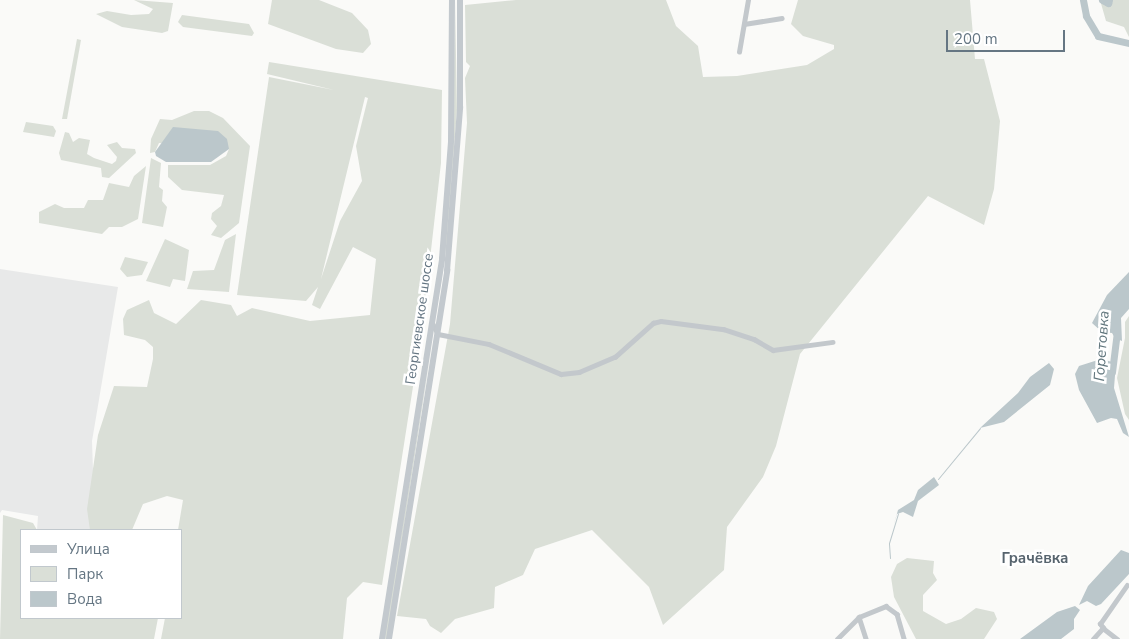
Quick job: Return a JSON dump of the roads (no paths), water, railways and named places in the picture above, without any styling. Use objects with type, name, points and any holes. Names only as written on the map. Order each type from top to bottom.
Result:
[{"type":"main road","name":"Георгиевское шоссе","points":[[382,639],[432,322],[448,188],[452,0]]},
{"type":"main road","name":"Георгиевское шоссе","points":[[389,639],[438,334],[457,155],[460,0]]},
{"type":"street","points":[[739,52],[748,0]]},
{"type":"street","points":[[744,24],[782,18]]},
{"type":"street","points":[[432,322],[438,334],[489,344],[561,374],[580,372],[615,356],[653,323],[661,321],[723,330],[754,339],[774,350],[832,342]]},
{"type":"street","points":[[1117,639],[1100,624],[1127,585]]},
{"type":"street","points":[[837,639],[859,617],[886,606],[892,608],[897,614],[904,639]]},
{"type":"street","points":[[859,617],[866,639]]},
{"type":"street","points":[[1093,639],[1103,628]]},
{"type":"water","points":[[173,127],[218,131],[227,139],[229,149],[211,162],[166,162],[156,156],[155,152]]},
{"type":"water","points":[[1129,272],[1129,309],[1121,318],[1122,341],[1115,338],[1112,333],[1102,332],[1092,323],[1107,295]]},
{"type":"water","points":[[1101,359],[1116,363],[1114,388],[1129,437],[1123,433],[1117,419],[1111,418],[1097,423],[1079,390],[1075,374],[1079,366]]},
{"type":"water","points":[[1049,363],[1054,369],[1050,385],[1004,422],[980,428],[1018,393],[1030,377]]},
{"type":"water","points":[[934,477],[939,485],[918,501],[913,517],[903,512],[897,514],[893,527],[898,510],[914,500],[918,490]]},
{"type":"water","points":[[1121,550],[1129,553],[1129,574],[1101,604],[1096,606],[1087,601],[1079,605],[1088,586]]},
{"type":"water","points":[[1075,606],[1080,610],[1074,619],[1074,629],[1061,639],[1020,639],[1057,612]]},
{"type":"waterway","name":"Горетовка","points":[[1083,0],[1086,16],[1098,36],[1129,43]]},
{"type":"waterway","name":"Горетовка","points":[[1102,0],[1108,3],[1109,0]]},
{"type":"waterway","name":"Горетовка","points":[[1112,372],[1117,331]]},
{"type":"waterway","points":[[938,479],[980,428]]},
{"type":"waterway","points":[[890,558],[889,543],[898,513]]},
{"type":"district","name":"Грачёвка","points":[[1035,559]]}]
